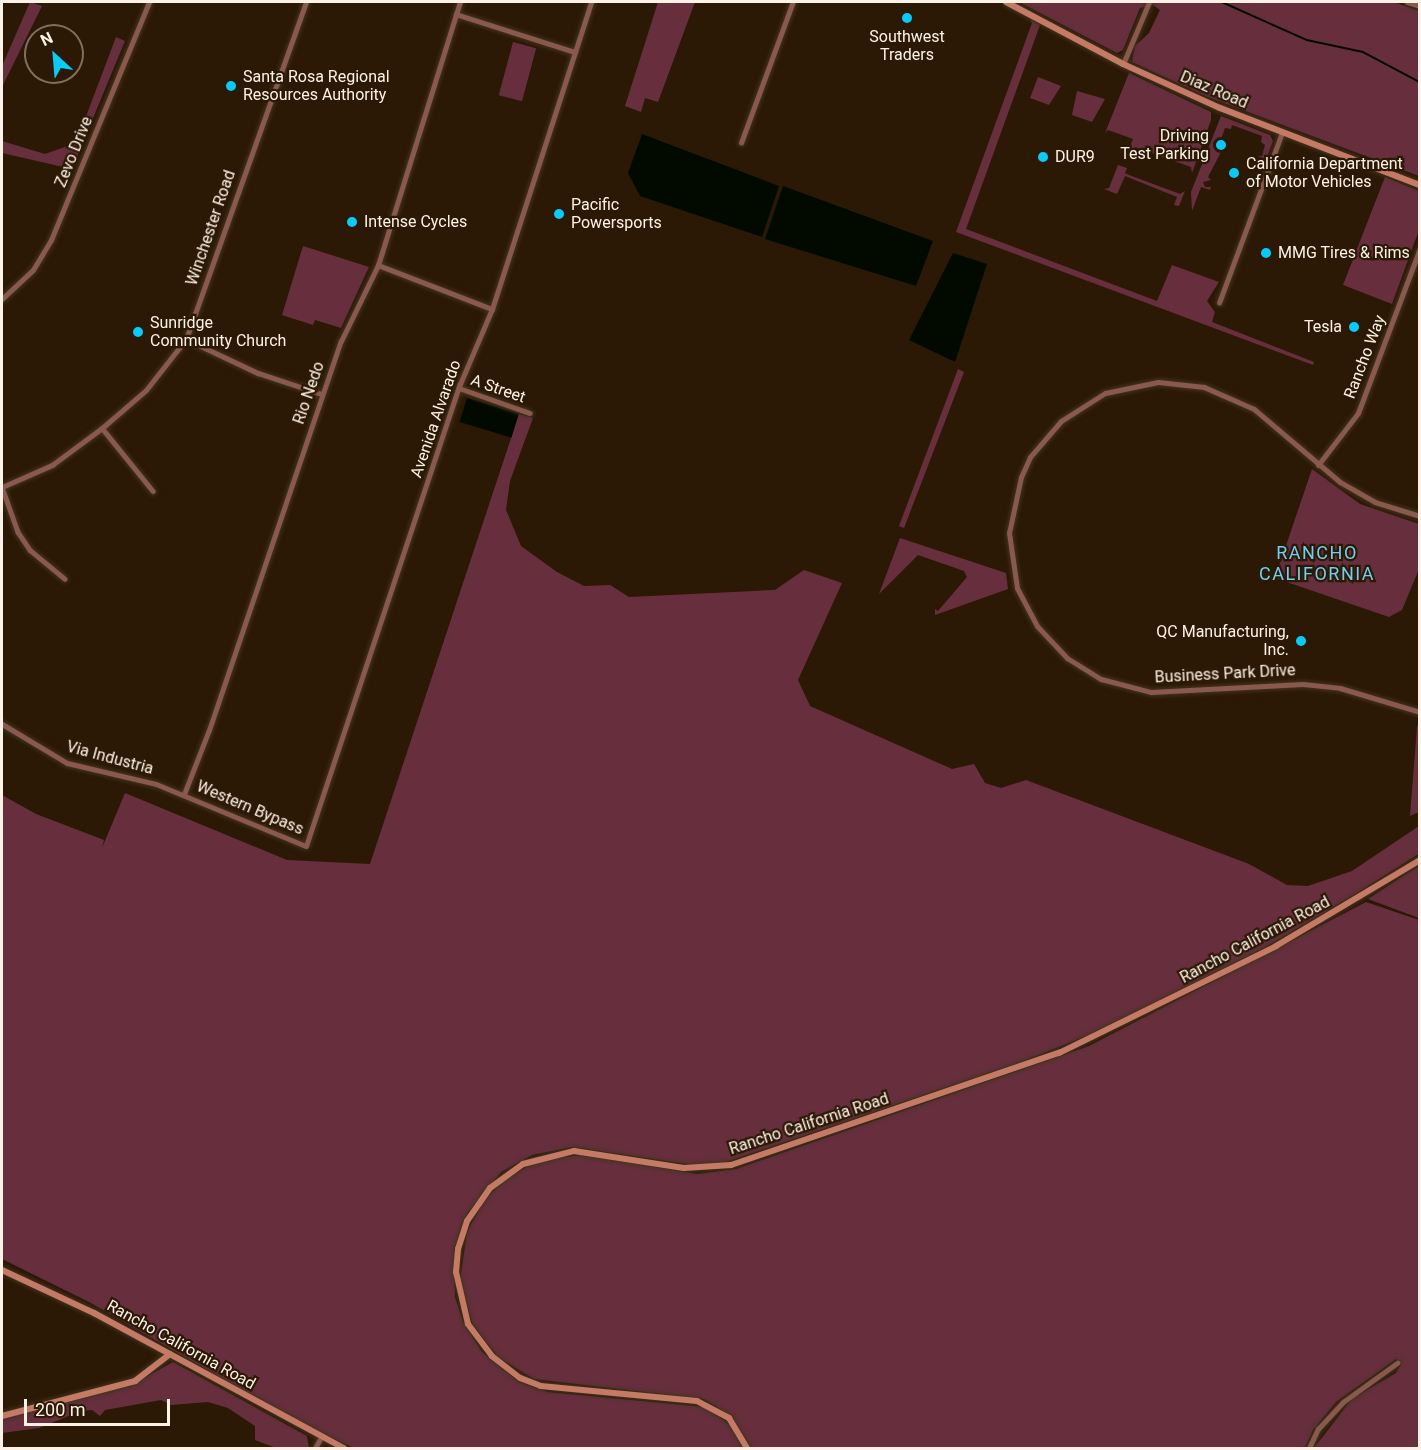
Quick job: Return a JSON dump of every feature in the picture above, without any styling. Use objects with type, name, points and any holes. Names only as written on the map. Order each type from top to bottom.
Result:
[{"type":"main road","name":"Diaz Road","points":[[1006,2],[1123,64],[1282,133],[1419,185]]},
{"type":"main road","name":"Rancho California Road","points":[[747,1449],[729,1418],[704,1404],[541,1386],[520,1378],[492,1356],[468,1324],[458,1294],[456,1272],[458,1249],[467,1221],[490,1188],[523,1164],[562,1152],[603,1153],[684,1168],[731,1165],[1059,1053],[1276,946],[1419,860]]},
{"type":"main road","name":"Rancho California Road","points":[[2,1270],[94,1313],[320,1439],[344,1449]]},
{"type":"main road","points":[[2,1416],[135,1381],[170,1354]]},
{"type":"street","name":"Zevo Drive","points":[[2,299],[33,270],[51,240],[149,2]]},
{"type":"street","name":"Winchester Road","points":[[2,487],[52,465],[102,428],[146,390],[186,339],[306,2]]},
{"type":"street","name":"Rio Nedo","points":[[184,794],[209,730],[341,341],[378,266],[460,2]]},
{"type":"street","name":"Avenida Alvarado","points":[[306,846],[459,388],[492,309],[591,2]]},
{"type":"street","points":[[741,143],[793,2]]},
{"type":"street","points":[[1123,64],[1149,2]]},
{"type":"street","points":[[1407,2],[1419,6]]},
{"type":"street","points":[[456,14],[575,52]]},
{"type":"street","points":[[1219,303],[1282,133]]},
{"type":"street","name":"Rancho Way","points":[[1318,465],[1358,413],[1419,248]]},
{"type":"street","points":[[378,266],[492,309]]},
{"type":"street","points":[[186,339],[245,367],[322,394]]},
{"type":"street","name":"Business Park Drive","points":[[1419,516],[1375,502],[1318,465],[1254,409],[1224,393],[1175,382],[1132,385],[1105,393],[1061,421],[1030,457],[1021,477],[1009,533],[1010,561],[1018,590],[1037,626],[1054,647],[1086,671],[1128,689],[1174,692],[1233,685],[1303,684],[1350,690],[1419,712]]},
{"type":"street","name":"A Street","points":[[459,388],[530,413]]},
{"type":"street","points":[[102,428],[153,491]]},
{"type":"street","points":[[2,487],[21,537],[38,558],[65,579]]},
{"type":"street","name":"Via Industria","points":[[2,724],[67,763],[184,794]]},
{"type":"street","name":"Western Bypass","points":[[184,794],[306,846]]},
{"type":"street","points":[[1309,1449],[1318,1429],[1337,1408],[1397,1363]]},
{"type":"street","points":[[315,1449],[320,1439]]},
{"type":"shaded area","points":[[30,2],[42,6],[33,24],[24,24],[24,42],[2,87],[2,66]]},
{"type":"shaded area","points":[[658,2],[695,2],[658,102],[645,98],[641,112],[625,106]]},
{"type":"shaded area","points":[[1019,2],[1394,2],[1419,11],[1419,176],[1208,97],[1132,62],[1135,46],[1149,33],[1160,10],[1153,5],[1140,8],[1123,50],[1117,53]]},
{"type":"shaded area","points":[[1030,19],[1040,25],[966,229],[1157,301],[1172,265],[1219,282],[1207,301],[1215,312],[1212,322],[1314,362],[1313,365],[956,232],[1032,23]]},
{"type":"shaded area","points":[[116,37],[125,41],[72,169],[2,153],[2,141],[45,154],[76,143]]},
{"type":"shaded area","points":[[513,42],[536,48],[522,101],[499,95]]},
{"type":"shaded area","points":[[1129,73],[1211,112],[1211,120],[1192,173],[1191,167],[1135,147],[1133,151],[1129,149],[1133,139],[1108,130],[1105,133]]},
{"type":"shaded area","points":[[1038,77],[1061,86],[1049,105],[1030,98]]},
{"type":"shaded area","points":[[1077,91],[1105,99],[1092,122],[1072,115]]},
{"type":"shaded area","points":[[1221,116],[1270,135],[1273,141],[1267,157],[1263,158],[1258,156],[1262,156],[1265,145],[1261,142],[1262,136],[1232,125],[1231,129],[1225,128],[1217,150],[1221,152],[1208,177],[1211,180],[1203,182],[1205,187],[1211,187],[1210,190],[1201,187],[1192,211],[1191,192]]},
{"type":"shaded area","points":[[642,134],[779,186],[762,237],[640,196],[628,173]]},
{"type":"shaded area","points":[[1118,165],[1127,168],[1125,173],[1129,175],[1180,194],[1185,191],[1179,206],[1174,205],[1177,197],[1125,176],[1117,194],[1104,189],[1109,188]]},
{"type":"shaded area","points":[[1385,177],[1419,191],[1419,230],[1392,304],[1343,285]]},
{"type":"shaded area","points":[[783,186],[933,241],[916,286],[765,239]]},
{"type":"shaded area","points":[[303,246],[369,267],[341,328],[315,320],[313,325],[282,315]]},
{"type":"shaded area","points":[[953,253],[987,264],[955,362],[909,340]]},
{"type":"shaded area","points":[[958,369],[964,372],[904,528],[899,526]]},
{"type":"shaded area","points":[[467,398],[519,414],[511,438],[460,422]]},
{"type":"shaded area","points":[[519,414],[533,418],[510,481],[506,510],[521,546],[557,572],[584,586],[610,585],[629,597],[775,590],[804,570],[842,583],[798,680],[810,706],[952,769],[974,764],[985,783],[1001,788],[1026,780],[1249,864],[1287,885],[1308,886],[1352,871],[1419,826],[1420,853],[1264,948],[1091,1034],[1021,1062],[720,1164],[694,1165],[573,1147],[532,1155],[501,1172],[468,1212],[454,1249],[455,1297],[463,1322],[482,1352],[519,1382],[547,1392],[704,1407],[729,1424],[743,1448],[354,1448],[300,1423],[89,1302],[2,1259],[2,795],[36,814],[104,840],[102,848],[125,793],[287,860],[370,864]]},
{"type":"shaded area","points":[[1312,469],[1360,504],[1419,524],[1419,569],[1402,610],[1389,617],[1275,578]]},
{"type":"shaded area","points":[[900,538],[1006,573],[1008,589],[935,615],[935,609],[938,611],[967,577],[964,571],[918,555],[879,594]]},
{"type":"shaded area","points":[[1419,723],[1419,812],[1410,816],[1417,727]]},
{"type":"shaded area","points":[[1419,866],[1419,918],[1368,899],[1397,880]]},
{"type":"shaded area","points":[[1366,902],[1419,920],[1419,1448],[1314,1448],[1352,1399],[1396,1373],[1401,1364],[1396,1359],[1336,1402],[1313,1430],[1305,1448],[750,1448],[730,1415],[704,1399],[534,1379],[498,1357],[473,1325],[460,1281],[467,1232],[484,1201],[502,1182],[538,1160],[582,1155],[697,1174],[736,1169],[1089,1046]]},
{"type":"shaded area","points":[[173,1362],[307,1436],[309,1448],[276,1448],[255,1440],[255,1426],[228,1408],[208,1402],[171,1405],[161,1400],[105,1410],[100,1416],[92,1410],[81,1411],[39,1428],[2,1433],[2,1419],[130,1386]]},
{"type":"waterway","points":[[1222,2],[1307,40],[1363,52],[1420,82]]},
{"type":"place","name":"Southwest Traders","points":[[907,18]]},
{"type":"place","name":"Santa Rosa Regional Resources Authority","points":[[231,86]]},
{"type":"place","name":"Driving Test Parking","points":[[1221,145]]},
{"type":"place","name":"DUR9","points":[[1043,157]]},
{"type":"place","name":"California Department of Motor Vehicles","points":[[1234,173]]},
{"type":"place","name":"Pacific Powersports","points":[[559,214]]},
{"type":"place","name":"Intense Cycles","points":[[352,222]]},
{"type":"place","name":"MMG Tires & Rims","points":[[1266,253]]},
{"type":"place","name":"Tesla","points":[[1354,327]]},
{"type":"place","name":"Sunridge Community Church","points":[[138,332]]},
{"type":"place","name":"QC Manufacturing, Inc.","points":[[1301,641]]},
{"type":"district","name":"RANCHO CALIFORNIA","points":[[1317,564]]}]
